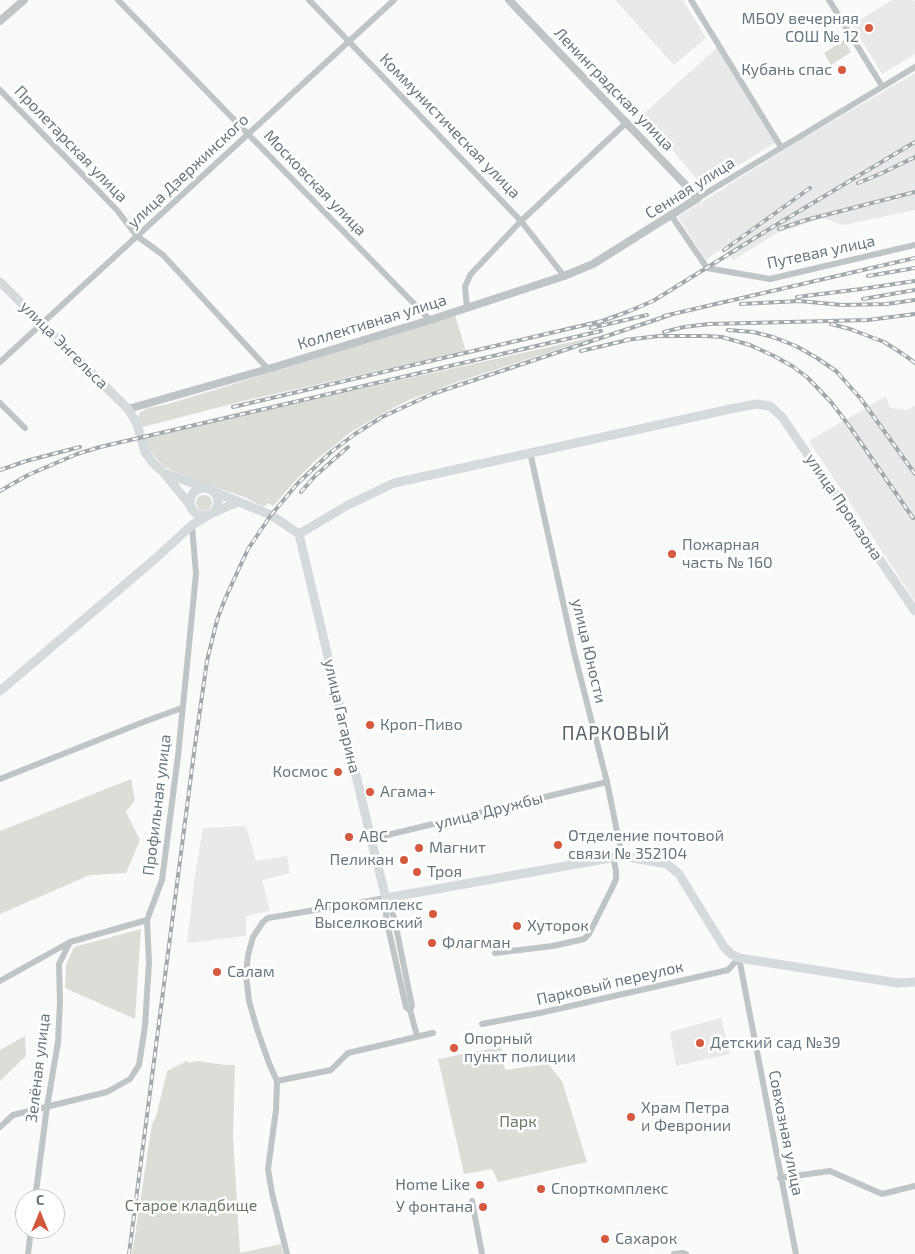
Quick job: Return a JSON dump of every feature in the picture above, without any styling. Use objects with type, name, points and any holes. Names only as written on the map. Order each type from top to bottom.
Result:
[{"type":"main road","name":"улица Энгельса","points":[[0,282],[128,409],[137,424],[145,452],[192,508]]},
{"type":"main road","name":"улица Промзона","points":[[530,452],[735,408],[757,404],[770,406],[782,417],[915,610]]},
{"type":"main road","points":[[164,473],[271,515],[299,534],[348,505],[394,483],[530,452]]},
{"type":"main road","points":[[192,508],[201,516],[211,515],[216,510],[218,502],[216,496],[210,490],[200,489],[195,491],[190,498],[192,525]]},
{"type":"main road","points":[[0,691],[192,525],[238,502]]},
{"type":"main road","name":"улица Гагарина","points":[[299,534],[386,898]]},
{"type":"main road","points":[[386,898],[617,856],[666,864],[679,874],[724,947],[731,954],[739,958],[898,983],[915,982]]},
{"type":"street","points":[[0,21],[24,0]]},
{"type":"street","name":"Московская улица","points":[[118,0],[430,320]]},
{"type":"street","name":"Коммунистическая улица","points":[[309,0],[521,221],[564,276]]},
{"type":"street","name":"улица Дзержинского","points":[[0,362],[394,0]]},
{"type":"street","name":"Ленинградская улица","points":[[509,0],[698,198]]},
{"type":"street","points":[[691,0],[781,147]]},
{"type":"street","points":[[828,0],[882,86]]},
{"type":"street","name":"Сенная улица","points":[[468,307],[564,276],[593,264],[781,147],[915,67]]},
{"type":"street","name":"Пролетарская улица","points":[[0,90],[116,209],[137,236],[163,255],[268,368]]},
{"type":"street","name":"Коллективная улица","points":[[128,409],[430,320],[468,307],[466,287],[470,275],[521,221],[627,122]]},
{"type":"street","name":"Путевая улица","points":[[671,215],[707,268],[770,280],[915,245]]},
{"type":"street","points":[[0,403],[25,428]]},
{"type":"street","name":"улица Юности","points":[[495,953],[553,946],[584,939],[589,934],[616,879],[617,856],[607,782],[574,652],[530,452]]},
{"type":"street","name":"Профильная улица","points":[[47,1107],[107,1092],[130,1079],[139,1065],[145,1026],[149,962],[147,920],[162,880],[196,574],[192,525]]},
{"type":"street","name":"Профильная улица","points":[[0,779],[182,708]]},
{"type":"street","name":"улица Дружбы","points":[[371,839],[607,782]]},
{"type":"street","points":[[287,1254],[268,1169],[276,1110],[277,1081],[260,1037],[249,1001],[246,975],[248,955],[253,937],[262,922],[268,918],[386,898]]},
{"type":"street","name":"улица Гагарина","points":[[386,898],[394,917],[412,1006],[410,1010],[417,1036]]},
{"type":"street","points":[[0,981],[70,942],[147,920]]},
{"type":"street","name":"Зелёная улица","points":[[36,1189],[58,1042],[59,964],[70,942]]},
{"type":"street","name":"Парковый переулок","points":[[482,1024],[540,1013],[728,970],[739,958]]},
{"type":"street","name":"Совхозная улица","points":[[739,958],[796,1254]]},
{"type":"street","points":[[277,1081],[331,1070],[348,1053],[433,1033]]},
{"type":"street","points":[[0,1127],[13,1115],[47,1107]]},
{"type":"street","points":[[780,1178],[830,1171],[882,1194],[915,1186]]},
{"type":"street","points":[[472,1201],[482,1254]]},
{"type":"street","points":[[28,1254],[30,1239]]},
{"type":"street","points":[[674,1254],[686,1254]]},
{"type":"shaded area","points":[[615,0],[683,0],[706,38],[674,65]]},
{"type":"shaded area","points":[[892,0],[914,0],[915,2],[915,54],[882,74],[852,25]]},
{"type":"shaded area","points":[[718,47],[775,143],[703,187],[643,114]]},
{"type":"shaded area","points":[[915,73],[915,210],[843,225],[823,218],[777,233],[733,260],[725,246],[706,260],[678,217],[797,142]]},
{"type":"shaded area","points":[[886,396],[890,408],[908,410],[915,405],[915,601],[809,441]]},
{"type":"shaded area","points":[[246,826],[256,861],[287,856],[290,873],[262,880],[270,911],[246,916],[246,936],[187,943],[203,828]]},
{"type":"shaded area","name":"Детский сад №39","points":[[721,1018],[730,1054],[676,1066],[670,1032]]},
{"type":"green space","points":[[844,40],[851,52],[831,65],[824,53]]},
{"type":"green space","points":[[455,315],[466,351],[243,401],[143,427],[138,416],[140,412],[148,408],[221,388]]},
{"type":"green space","points":[[603,335],[454,383],[409,400],[380,415],[351,432],[316,460],[273,506],[268,503],[264,507],[244,497],[184,476],[163,466],[149,450],[145,437]]},
{"type":"green space","points":[[201,495],[207,495],[212,500],[210,509],[201,511],[196,506],[196,500]]},
{"type":"green space","points":[[131,779],[135,800],[126,812],[140,840],[126,873],[90,875],[0,914],[0,831]]},
{"type":"green space","points":[[141,929],[135,1019],[65,988],[66,965],[74,947]]},
{"type":"green space","points":[[25,1036],[26,1056],[0,1081],[0,1050]]},
{"type":"green space","name":"Парк","points":[[501,1047],[505,1070],[548,1064],[562,1081],[587,1162],[498,1182],[492,1169],[464,1174],[438,1059]]},
{"type":"green space","name":"Старое кладбище","points":[[187,1061],[189,1063],[197,1061],[235,1065],[233,1136],[240,1253],[281,1244],[283,1254],[132,1254],[152,1124],[156,1117],[167,1071]]},
{"type":"railway","points":[[233,407],[602,321],[627,312],[653,301],[915,142]]},
{"type":"railway","points":[[858,183],[915,157]]},
{"type":"railway","points":[[724,250],[810,188]]},
{"type":"railway","points":[[779,229],[806,220],[915,192]]},
{"type":"railway","points":[[664,316],[915,258]]},
{"type":"railway","points":[[868,276],[915,268]]},
{"type":"railway","points":[[797,297],[915,281]]},
{"type":"railway","points":[[863,299],[915,290]]},
{"type":"railway","points":[[741,304],[799,301],[842,305],[887,304],[915,300]]},
{"type":"railway","points":[[664,332],[709,324],[868,320],[915,314]]},
{"type":"railway","points":[[591,328],[647,315]]},
{"type":"railway","points":[[129,1254],[207,661],[217,620],[248,549],[271,515],[298,483],[331,452],[382,417],[432,394],[670,315]]},
{"type":"railway","points":[[831,324],[884,342],[915,363]]},
{"type":"railway","points":[[728,330],[753,332],[773,337],[796,346],[836,371],[861,399],[915,474]]},
{"type":"railway","points":[[0,491],[28,475],[77,454],[100,447],[601,331]]},
{"type":"railway","points":[[625,340],[659,336],[722,337],[750,345],[792,366],[807,377],[831,402],[913,518]]},
{"type":"railway","points":[[581,351],[632,339]]},
{"type":"railway","points":[[0,470],[80,447]]},
{"type":"railway","points":[[301,492],[315,476],[348,447]]},
{"type":"place","name":"МБОУ вечерняя СОШ № 12","points":[[869,28]]},
{"type":"place","name":"Кубань спас","points":[[842,70]]},
{"type":"place","name":"Пожарная часть № 160","points":[[672,554]]},
{"type":"place","name":"Кроп-Пиво","points":[[370,725]]},
{"type":"place","name":"Космос","points":[[338,772]]},
{"type":"place","name":"Агама+","points":[[370,792]]},
{"type":"place","name":"ABC","points":[[349,837]]},
{"type":"place","name":"Отделение почтовой связи № 352104","points":[[558,845]]},
{"type":"place","name":"Магнит","points":[[419,848]]},
{"type":"place","name":"Пеликан","points":[[404,860]]},
{"type":"place","name":"Троя","points":[[417,872]]},
{"type":"place","name":"Агрокомплекс Выселковский","points":[[433,914]]},
{"type":"place","name":"Хуторок","points":[[517,926]]},
{"type":"place","name":"Флагман","points":[[432,943]]},
{"type":"place","name":"Салам","points":[[217,972]]},
{"type":"place","name":"Детский сад №39","points":[[700,1043]]},
{"type":"place","name":"Опорный пункт полиции","points":[[454,1048]]},
{"type":"place","name":"Храм Петра и Февронии","points":[[631,1117]]},
{"type":"place","name":"Home Like","points":[[480,1185]]},
{"type":"place","name":"Спорткомплекс","points":[[541,1189]]},
{"type":"place","name":"У фонтана","points":[[483,1207]]},
{"type":"place","name":"Сахарок","points":[[605,1239]]},
{"type":"district","name":"ПАРКОВЫЙ","points":[[616,734]]}]
